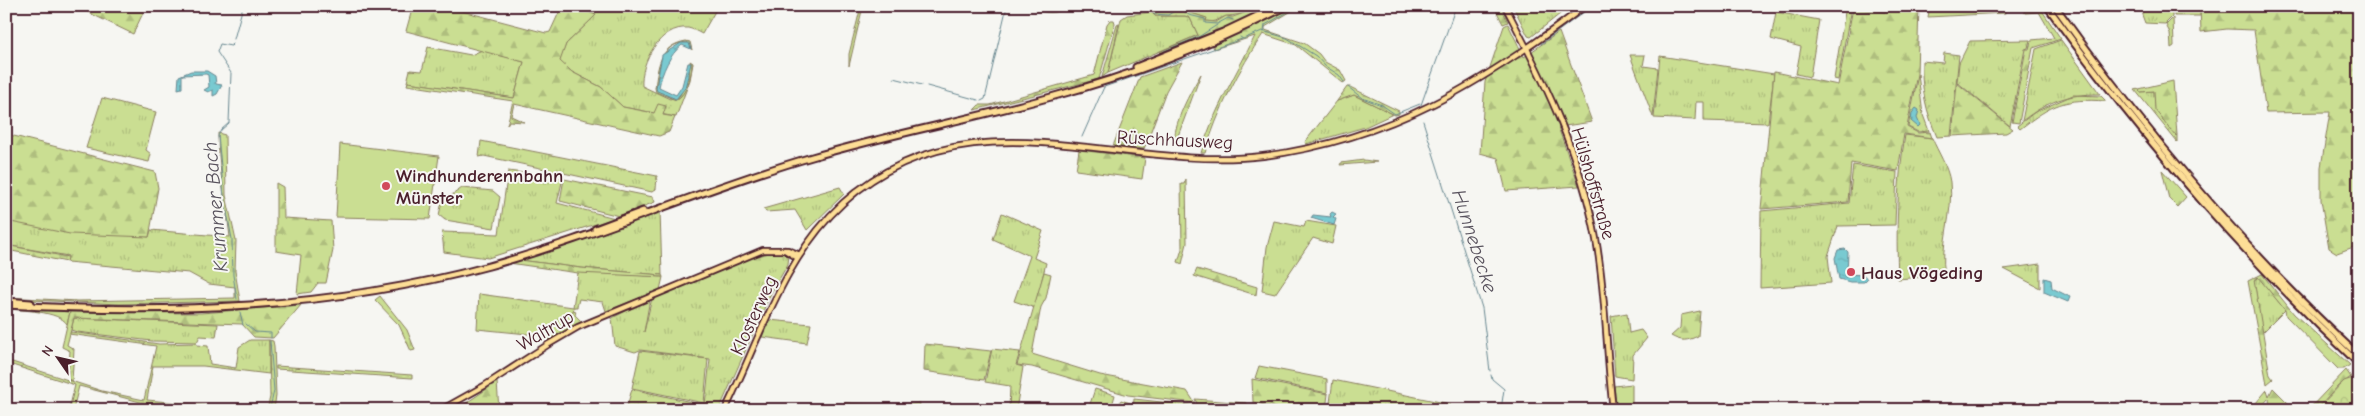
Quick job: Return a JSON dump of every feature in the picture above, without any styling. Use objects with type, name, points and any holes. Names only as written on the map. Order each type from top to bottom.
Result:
[{"type":"highway","points":[[6,301],[96,306],[222,304],[315,297],[416,280],[477,266],[549,245],[742,176],[812,154],[1099,82],[1193,45],[1278,6]]},
{"type":"highway","points":[[6,305],[128,310],[221,308],[323,299],[408,285],[522,256],[626,222],[731,182],[812,157],[1020,106],[1099,82],[1196,48],[1287,6]]},
{"type":"highway","points":[[2047,6],[2112,94],[2191,191],[2287,295],[2359,364]]},
{"type":"highway","points":[[2055,6],[2111,83],[2196,187],[2274,272],[2359,356]]},
{"type":"main road","name":"Hülshoffstraße","points":[[1505,6],[1565,132],[1588,205],[1601,278],[1613,410]]},
{"type":"main road","name":"Rüschhausweg","points":[[799,256],[835,211],[871,181],[902,164],[940,150],[970,144],[1012,141],[1060,144],[1187,158],[1240,158],[1297,151],[1350,138],[1417,113],[1468,87],[1527,49],[1585,6]]},
{"type":"main road","points":[[799,256],[794,251],[810,240]]},
{"type":"main road","name":"Waltrup","points":[[441,410],[484,386],[570,331],[757,252],[769,249],[794,251]]},
{"type":"main road","points":[[784,250],[799,256]]},
{"type":"main road","name":"Klosterweg","points":[[725,410],[776,298],[799,256]]},
{"type":"green space","points":[[75,6],[133,6],[144,11],[133,34]]},
{"type":"green space","points":[[413,6],[443,6],[546,33],[550,32],[562,6],[573,6],[596,15],[566,44],[560,61],[572,72],[601,87],[623,107],[654,113],[658,104],[666,106],[663,115],[675,117],[669,132],[659,136],[514,104],[511,116],[524,122],[509,121],[507,125],[513,101],[407,85],[408,82],[514,98],[524,62],[406,31]]},
{"type":"green space","points":[[573,6],[718,6],[702,34],[688,28],[669,32],[654,47],[645,66],[642,86],[670,99],[683,93],[692,67],[690,61],[693,63],[690,80],[676,117],[623,107],[601,87],[572,72],[559,61],[566,44],[596,15]]},
{"type":"green space","points":[[861,6],[863,6],[849,66],[849,54]]},
{"type":"green space","points":[[1028,6],[1053,9],[1069,6],[1059,11],[1048,12]]},
{"type":"green space","points":[[1185,6],[1263,6],[1210,22],[1206,21],[1206,18],[1188,12]]},
{"type":"green space","points":[[1185,6],[1188,12],[1207,18],[1206,21],[1216,22],[1226,16],[1233,17],[1263,6],[1272,6],[1200,39],[1161,54],[1159,52],[1198,35],[1190,18],[1185,16],[1155,16],[1151,10]]},
{"type":"green space","points":[[1294,6],[1300,6],[1265,27],[1265,30],[1304,43],[1319,54],[1325,62],[1340,70],[1346,81],[1343,83],[1296,45],[1263,34],[1230,91],[1205,153],[1201,153],[1218,108],[1255,36],[1214,49],[1212,44]]},
{"type":"green space","points":[[1494,6],[1501,6],[1508,22],[1503,24]]},
{"type":"green space","points":[[1513,6],[1570,6],[1531,37],[1528,36]]},
{"type":"green space","points":[[1846,6],[1851,8],[1838,80],[1834,79]]},
{"type":"green space","points":[[1886,6],[1919,6],[1917,74],[1907,127],[1918,133],[1930,132],[1932,138],[1904,134],[1898,171],[1851,163],[1848,202],[1761,209],[1774,72],[1838,85],[1853,8],[1885,12]]},
{"type":"green space","points":[[1930,6],[2005,6],[2005,13],[1928,17]]},
{"type":"green space","points":[[2022,6],[2039,6],[2061,39],[2033,48],[2019,123],[2012,122],[2026,49],[2029,49],[2031,40],[2054,38],[2039,12],[2025,13]]},
{"type":"green space","points":[[2142,6],[2172,6],[2172,17],[2165,24],[2145,23],[2142,15]]},
{"type":"green space","points":[[2175,6],[2200,6],[2200,16],[2174,16]]},
{"type":"green space","points":[[2200,6],[2359,6],[2359,245],[2337,253],[2329,248],[2321,200],[2321,167],[2330,112],[2266,113],[2254,30],[2227,29],[2201,32]]},
{"type":"green space","points":[[1151,12],[1155,16],[1185,16],[1190,18],[1198,35],[1108,73],[1121,19],[1127,15]]},
{"type":"green space","points":[[1776,12],[1819,20],[1810,77],[1796,74],[1801,47],[1771,39]]},
{"type":"green space","points":[[2173,18],[2174,46],[2171,48],[2170,33],[2166,25]]},
{"type":"green space","points":[[1110,20],[1114,20],[1115,23],[1099,79],[974,110],[979,105],[990,105],[1094,75],[1107,24]]},
{"type":"green space","points":[[1119,24],[1108,73],[1102,77],[1117,25]]},
{"type":"green space","points":[[1508,24],[1524,57],[1559,32],[1592,122],[1558,127],[1579,186],[1506,191],[1498,158],[1480,153],[1485,82],[1504,26]]},
{"type":"green space","points":[[2030,40],[2028,48],[2025,49],[2010,126],[1957,82],[1959,63],[1970,41]]},
{"type":"green space","points":[[2061,40],[2100,94],[2078,95],[2058,100],[2041,108],[2022,121],[2036,49]]},
{"type":"green space","points":[[686,41],[690,42],[692,50],[687,42],[671,47],[662,58],[665,52],[670,47]]},
{"type":"green space","points":[[428,47],[471,55],[482,50],[524,62],[514,98],[407,82],[410,70],[422,71]]},
{"type":"green space","points":[[1944,53],[1959,55],[1951,136],[1937,137],[1925,100],[1922,81],[1922,61],[1943,63]]},
{"type":"green space","points":[[1630,55],[1645,55],[1643,66],[1658,68],[1653,117]]},
{"type":"green space","points":[[1660,56],[1774,74],[1768,123],[1704,121],[1704,102],[1696,102],[1695,120],[1654,118]]},
{"type":"green space","points":[[662,58],[656,88],[671,98],[656,92],[655,88],[657,72]]},
{"type":"green space","points":[[690,62],[692,63],[690,78],[686,89],[680,97],[676,100],[671,98],[678,98],[689,78]]},
{"type":"green space","points":[[1182,62],[1166,91],[1144,149],[1113,146],[1140,77]]},
{"type":"green space","points":[[1201,74],[1175,144],[1176,127],[1179,118]]},
{"type":"green space","points":[[1918,74],[1923,115],[1929,131],[1918,132],[1908,127]]},
{"type":"green space","points":[[2173,81],[2176,136],[2155,110],[2154,91],[2140,92],[2139,89]]},
{"type":"green space","points":[[1957,83],[2013,129],[2006,133],[1952,136]]},
{"type":"green space","points":[[1347,87],[1399,111],[1399,114],[1395,115],[1354,95],[1337,101]]},
{"type":"green space","points":[[2139,89],[2140,92],[2154,91],[2155,107],[2177,135],[2177,142],[2135,90]]},
{"type":"green space","points":[[1354,95],[1393,114],[1365,127],[1306,144],[1305,142],[1337,101]]},
{"type":"green space","points":[[2073,95],[2101,96],[2106,101],[2069,102],[2050,108],[2020,129],[2017,126],[2035,112]]},
{"type":"green space","points":[[102,98],[156,112],[146,150],[151,154],[149,162],[86,148]]},
{"type":"green space","points":[[218,133],[225,135],[226,195],[236,241],[235,271],[240,301],[120,304],[6,299],[6,297],[77,301],[235,298],[235,287],[209,284],[189,273],[67,262],[68,256],[6,245],[7,221],[149,237],[151,230],[230,237]]},
{"type":"green space","points":[[6,134],[155,172],[158,188],[149,237],[70,234],[6,221]]},
{"type":"green space","points":[[1905,135],[1932,138],[1949,176],[1951,194],[1944,252],[1945,275],[1898,279],[1898,207]]},
{"type":"green space","points":[[481,141],[657,176],[656,189],[652,192],[484,156],[479,157]]},
{"type":"green space","name":"Windhunderennbahn Münster","points":[[340,144],[439,156],[430,219],[336,217]]},
{"type":"green space","points":[[1079,150],[1145,158],[1142,179],[1076,170]]},
{"type":"green space","points":[[1364,160],[1377,162],[1340,165],[1341,163]]},
{"type":"green space","points":[[1853,165],[1897,172],[1895,225],[1838,226],[1828,256],[1831,283],[1760,288],[1761,211],[1849,203]]},
{"type":"green space","points":[[2162,170],[2186,197],[2177,207],[2169,199]]},
{"type":"green space","points":[[508,171],[563,178],[557,203],[615,218],[488,258],[444,252],[442,232],[499,234]]},
{"type":"green space","points":[[564,179],[653,197],[655,202],[619,216],[560,201]]},
{"type":"green space","points":[[1186,179],[1187,243],[1182,264],[1178,262],[1182,249],[1181,184],[1184,184]]},
{"type":"green space","points":[[276,183],[283,187],[284,218],[331,221],[333,250],[326,283],[318,283],[311,292],[297,294],[301,255],[276,251]]},
{"type":"green space","points":[[840,187],[844,194],[807,230],[795,210],[766,212],[763,209]]},
{"type":"green space","points":[[462,188],[493,191],[500,197],[494,228],[445,220],[439,215],[442,202]]},
{"type":"green space","points":[[660,211],[662,275],[581,268],[520,260]]},
{"type":"green space","points":[[1002,213],[1043,231],[1034,258],[1046,263],[1035,308],[1014,301],[1030,256],[993,239]]},
{"type":"green space","points":[[1274,221],[1304,227],[1306,221],[1336,226],[1332,244],[1313,238],[1275,294],[1262,291],[1267,247]]},
{"type":"green space","points":[[6,245],[68,257],[67,262],[7,250],[6,259]]},
{"type":"green space","points":[[773,252],[789,255],[788,264],[771,293],[719,410],[626,410],[632,389],[705,405],[710,359],[640,350],[635,352],[615,346],[612,318],[650,299],[644,332],[652,298],[750,258]]},
{"type":"green space","points":[[520,260],[581,268],[662,275],[663,277],[578,273],[509,263]]},
{"type":"green space","points":[[2040,264],[2040,288],[2004,269]]},
{"type":"green space","points":[[1197,269],[1257,287],[1256,295],[1194,276]]},
{"type":"green space","points":[[1044,272],[1051,274],[1046,298],[1041,307],[1032,354],[1100,375],[1187,391],[1195,403],[1128,395],[1032,367],[1017,365]]},
{"type":"green space","points":[[578,273],[663,277],[660,290],[606,311],[603,302],[579,299],[577,307],[574,307],[570,329],[548,340],[548,336],[477,329],[479,294],[573,307]]},
{"type":"green space","points":[[2262,274],[2294,314],[2350,365],[2344,369],[2338,369],[2286,316],[2285,310],[2258,277],[2254,280],[2270,375],[2273,379],[2267,384],[2248,281]]},
{"type":"green space","points":[[2259,277],[2285,310],[2262,333],[2254,280]]},
{"type":"green space","points":[[380,296],[407,330],[415,350],[411,351],[399,325],[375,300]]},
{"type":"green space","points":[[301,305],[273,338],[254,337],[242,324],[74,318],[67,345],[74,349],[72,381],[68,379],[70,351],[62,347],[70,312],[201,313]]},
{"type":"green space","points":[[6,307],[70,312],[67,324],[56,316],[6,309]]},
{"type":"green space","points":[[573,310],[576,311],[575,315],[582,322],[570,329]]},
{"type":"green space","points":[[1700,311],[1698,336],[1684,340],[1671,336],[1680,328],[1681,315]]},
{"type":"green space","points":[[1627,313],[1629,333],[1641,330],[1647,338],[1633,355],[1632,379],[1615,376],[1611,316]]},
{"type":"green space","points":[[74,318],[218,324],[216,337],[200,336],[197,342],[152,341],[77,332],[71,330]]},
{"type":"green space","points":[[769,320],[811,324],[807,343],[762,337]]},
{"type":"green space","points":[[71,332],[159,344],[196,343],[197,345],[208,346],[210,364],[236,368],[239,347],[250,340],[269,340],[269,374],[203,366],[153,366],[147,400],[214,406],[213,410],[144,403],[79,386],[73,410],[69,410],[75,385],[6,363],[6,360],[102,391],[144,400],[156,346],[69,334]]},
{"type":"green space","points":[[269,340],[273,341],[274,346],[276,395],[274,410],[267,410],[270,397]]},
{"type":"green space","points":[[925,344],[991,351],[984,380],[924,371]]},
{"type":"green space","points":[[992,349],[1020,352],[1016,365],[1023,367],[1016,410],[1009,410],[1010,386],[985,382]]},
{"type":"green space","points":[[640,351],[708,359],[704,403],[632,388]]},
{"type":"green space","points":[[276,366],[412,375],[412,378],[276,369]]},
{"type":"green space","points":[[1259,366],[1327,379],[1327,393],[1255,378]]},
{"type":"green space","points":[[2346,370],[2351,377],[2338,386],[2317,410],[2308,410]]},
{"type":"green space","points":[[2356,377],[2359,379],[2359,410],[2316,410],[2344,381]]},
{"type":"green space","points":[[1252,379],[1328,394],[1326,410],[1284,410],[1253,402]]},
{"type":"green space","points":[[1333,380],[1450,404],[1452,410],[1329,410]]},
{"type":"green space","points":[[497,382],[499,410],[456,410]]},
{"type":"green space","points":[[1632,384],[1632,410],[1617,410],[1614,386]]},
{"type":"green space","points":[[2273,388],[2295,410],[2270,410],[2269,398],[2258,410],[2250,410],[2267,390],[2269,396]]},
{"type":"green space","points":[[1095,389],[1115,395],[1111,409],[1088,410]]},
{"type":"green space","points":[[1134,399],[1198,406],[1195,399],[1246,403],[1246,410],[1133,410]]},
{"type":"green space","points":[[1121,400],[1130,403],[1130,410],[1117,410]]},
{"type":"green space","points":[[845,403],[896,406],[920,403],[919,410],[847,410]]},
{"type":"water","points":[[681,43],[689,43],[691,49],[682,45],[674,53],[664,69],[659,87],[676,95],[682,86],[688,63],[691,63],[685,88],[676,99],[657,91],[656,88],[662,55]]},
{"type":"water","points":[[191,71],[207,71],[215,76],[216,84],[222,85],[217,94],[213,96],[213,90],[208,92],[204,90],[209,87],[208,75],[206,74],[182,75],[182,88],[178,89],[179,76]]},
{"type":"water","points":[[1916,108],[1919,110],[1917,118],[1920,125],[1918,127],[1911,121],[1912,113]]},
{"type":"water","points":[[1332,212],[1336,214],[1333,217],[1336,219],[1334,225],[1311,218],[1313,215],[1331,217],[1330,214]]},
{"type":"water","points":[[1845,249],[1848,252],[1847,274],[1864,275],[1867,279],[1864,282],[1850,282],[1839,279],[1835,258],[1838,250]]},
{"type":"water","points":[[2044,278],[2051,280],[2052,288],[2070,297],[2068,302],[2044,292]]},
{"type":"waterway","name":"Krummer Bach","points":[[234,39],[243,6]]},
{"type":"waterway","points":[[981,101],[985,99],[1007,6]]},
{"type":"waterway","points":[[1030,6],[1048,11],[1062,9],[1066,6]]},
{"type":"waterway","name":"Hunnebecke","points":[[1421,105],[1456,6]]},
{"type":"waterway","points":[[1541,44],[1592,6]]},
{"type":"waterway","points":[[1152,11],[1154,14],[1168,15],[1179,8],[1189,15],[1205,19],[1205,23],[1217,24],[1228,18],[1233,20]]},
{"type":"waterway","points":[[1264,32],[1265,25],[1295,8]]},
{"type":"waterway","points":[[1164,51],[1200,36],[1217,25]]},
{"type":"waterway","points":[[1240,37],[1243,39],[1262,31],[1287,38],[1316,56],[1325,66],[1339,75],[1344,82]]},
{"type":"waterway","points":[[1082,137],[1104,87],[1242,39]]},
{"type":"waterway","name":"Krummer Bach","points":[[233,44],[231,46],[220,44],[217,52],[231,73],[229,123],[221,130],[218,136],[224,197],[232,239],[233,275],[237,299]]},
{"type":"waterway","points":[[894,78],[922,85]]},
{"type":"waterway","points":[[927,86],[978,100]]},
{"type":"waterway","points":[[1348,87],[1362,98],[1382,105],[1395,114],[1420,104]]},
{"type":"waterway","name":"Hunnebecke","points":[[1423,121],[1482,308],[1490,371]]},
{"type":"waterway","name":"Krummer Bach","points":[[240,312],[243,325]]},
{"type":"waterway","name":"Krummer Bach","points":[[246,324],[255,332],[271,333],[271,338]]},
{"type":"waterway","name":"Krummer Bach","points":[[270,341],[274,391],[270,408]]},
{"type":"waterway","name":"Hunnebecke","points":[[1491,375],[1492,379],[1504,389],[1501,410]]},
{"type":"place","name":"Windhunderennbahn Münster","points":[[386,186]]},
{"type":"place","name":"Haus Vögeding","points":[[1851,272]]}]
